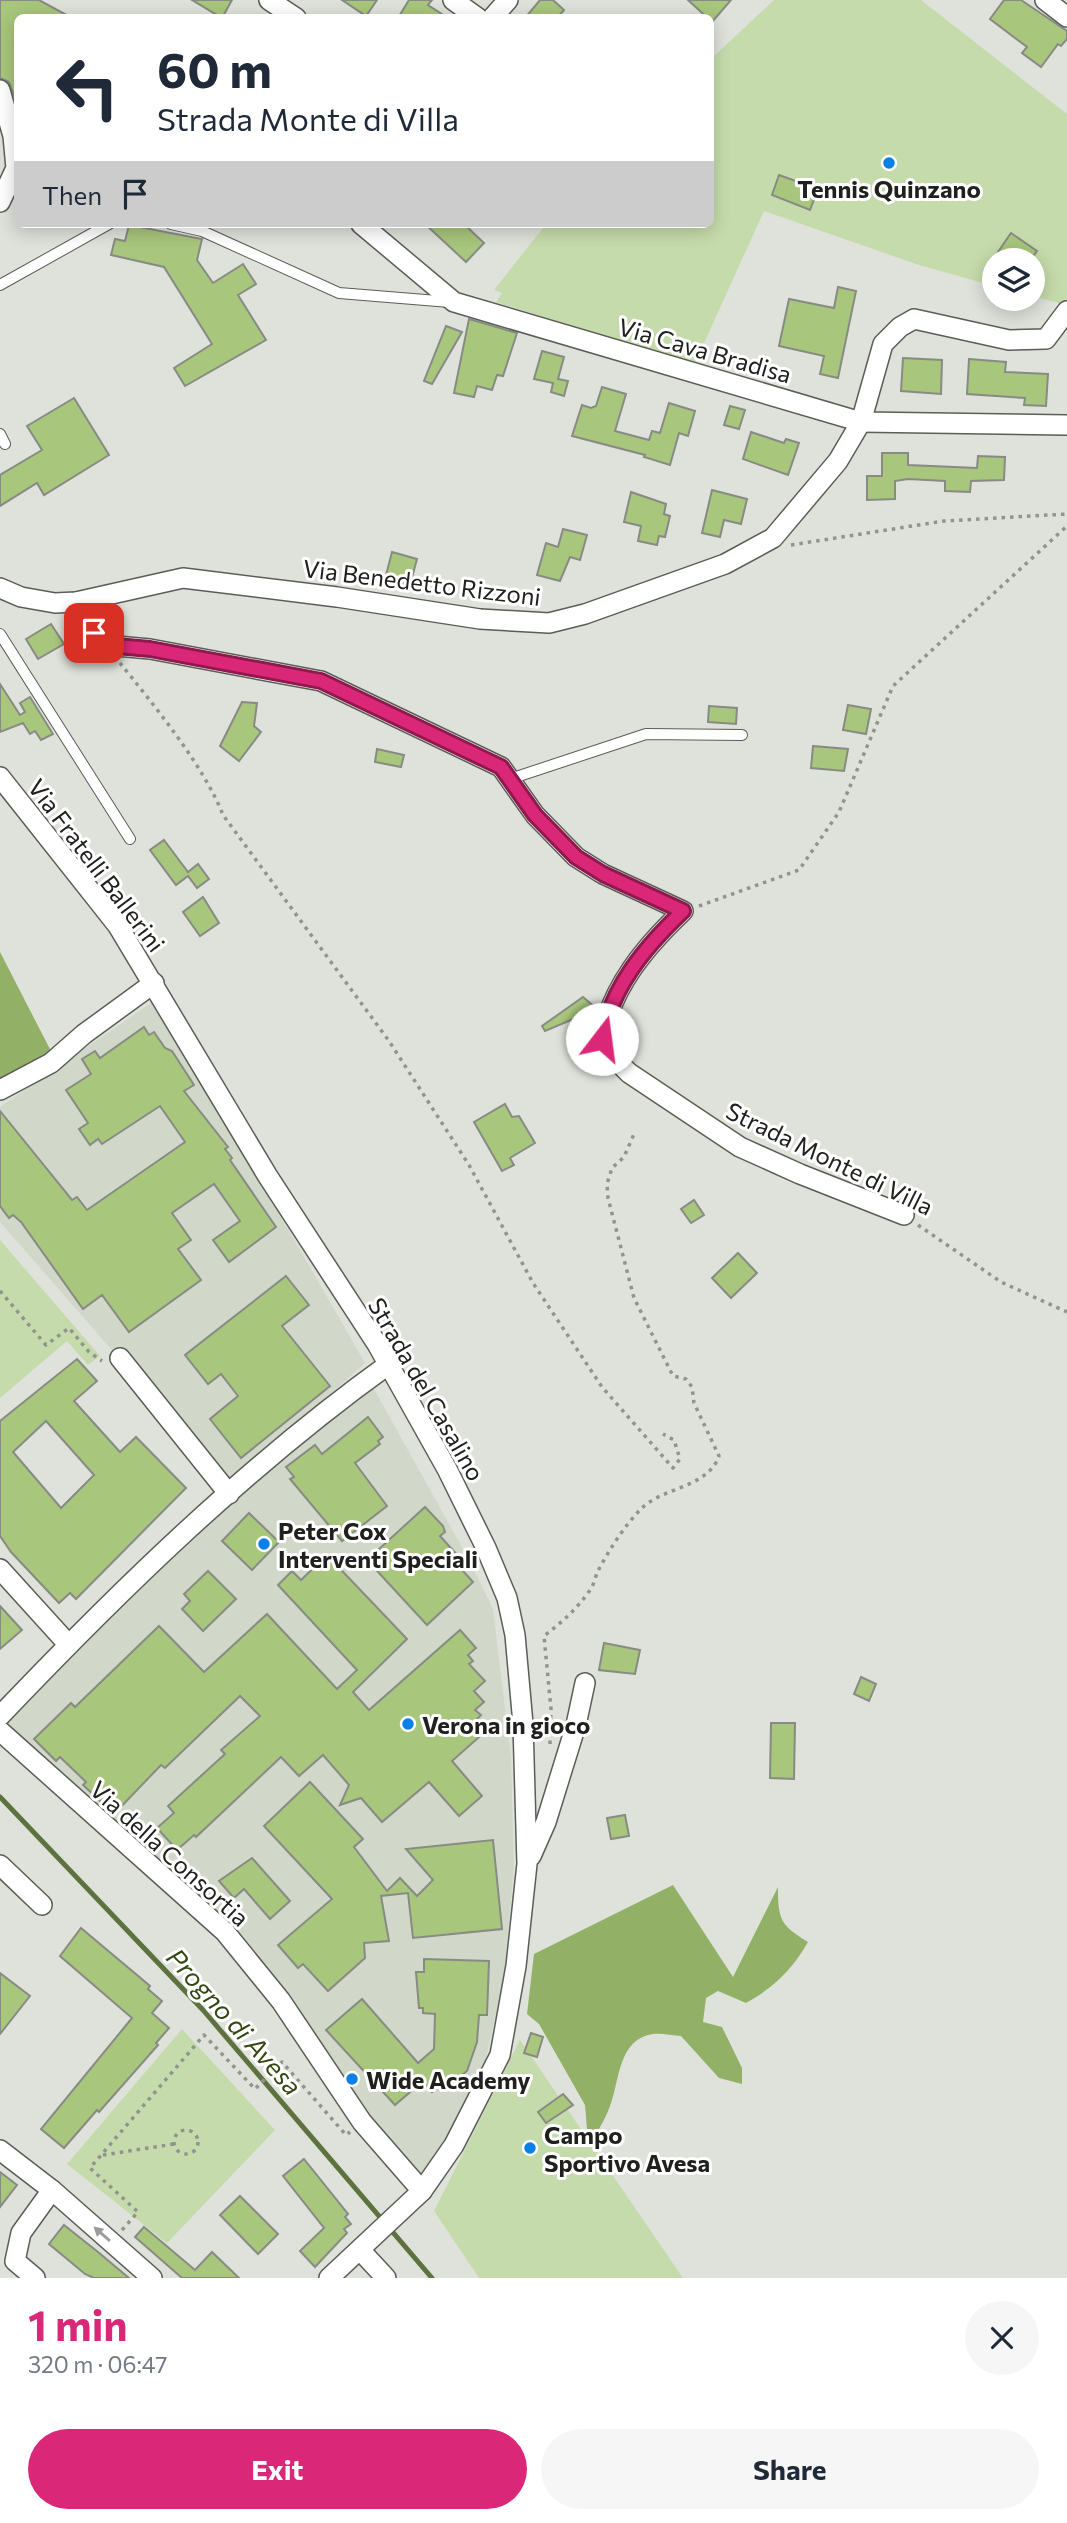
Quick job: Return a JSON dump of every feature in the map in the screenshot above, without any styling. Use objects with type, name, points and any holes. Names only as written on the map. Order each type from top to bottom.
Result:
[{"type":"street","points":[[269,0],[290,14]]},
{"type":"street","points":[[453,0],[472,14]]},
{"type":"street","points":[[496,14],[508,0]]},
{"type":"street","points":[[1045,0],[1067,17]]},
{"type":"street","points":[[0,90],[14,144]]},
{"type":"street","points":[[0,202],[14,173]]},
{"type":"street","name":"Via Cava Bradisa","points":[[366,228],[454,302],[861,422],[1067,425]]},
{"type":"street","name":"Via Benedetto Rizzoni","points":[[76,602],[183,578],[374,602],[480,620],[549,623],[652,592],[725,564],[773,538],[832,470],[861,422],[883,344],[900,327],[914,319],[1009,340],[1046,339],[1067,311]]},
{"type":"street","points":[[0,588],[33,599],[55,603],[76,602],[82,621],[105,645],[150,649],[321,681],[501,767],[535,815],[576,857],[603,874],[683,911]]},
{"type":"street","name":"Via Fratelli Ballerini","points":[[0,777],[118,926],[153,983]]},
{"type":"street","name":"Strada Monte di Villa","points":[[683,911],[651,941],[607,1013],[602,1039],[614,1058],[629,1073],[740,1147],[904,1215]]},
{"type":"street","points":[[0,1090],[51,1063],[84,1034],[153,983]]},
{"type":"street","name":"Strada del Casalino","points":[[153,983],[267,1175],[388,1364],[447,1469],[507,1598],[515,1635],[520,1689],[527,1864],[516,1966],[500,2055],[454,2145],[422,2191],[329,2278]]},
{"type":"street","points":[[120,1358],[229,1494]]},
{"type":"street","points":[[0,1716],[68,1644],[229,1494],[318,1415],[388,1364]]},
{"type":"street","points":[[0,1569],[68,1644]]},
{"type":"street","name":"Strada del Casalino","points":[[527,1864],[546,1822],[576,1725],[585,1683]]},
{"type":"street","name":"Via della Consortia","points":[[0,1731],[225,1932],[281,2001],[362,2122],[422,2191]]},
{"type":"street","points":[[0,1865],[42,1905]]},
{"type":"street","points":[[0,2150],[52,2190],[152,2278]]},
{"type":"street","points":[[35,2278],[15,2261],[21,2234],[52,2190]]},
{"type":"street","points":[[360,2250],[386,2278]]},
{"type":"lane","points":[[0,285],[101,228]]},
{"type":"lane","points":[[189,228],[202,231],[339,293],[454,302]]},
{"type":"lane","points":[[0,634],[130,839]]},
{"type":"lane","points":[[510,779],[646,734],[742,735]]},
{"type":"path","points":[[773,538],[790,545],[944,521],[1067,514]]},
{"type":"path","points":[[683,911],[737,895],[799,870],[839,812],[893,686],[1067,526]]},
{"type":"path","points":[[105,645],[187,754],[217,798],[223,815],[389,1041],[469,1165],[533,1283],[602,1387],[673,1468],[680,1459],[674,1440],[663,1434]]},
{"type":"path","points":[[549,1757],[551,1709],[544,1636],[569,1616],[590,1590],[598,1571],[643,1506],[685,1487],[712,1468],[719,1456],[694,1403],[692,1387],[685,1379],[673,1376],[643,1320],[615,1229],[607,1184],[612,1168],[624,1157],[634,1134]]},
{"type":"path","name":"Strada Monte di Villa","points":[[904,1215],[1001,1282],[1067,1312]]},
{"type":"path","points":[[0,1291],[46,1345],[69,1328],[89,1352],[105,1363],[120,1358]]},
{"type":"path","points":[[111,2242],[138,2212],[90,2168],[204,2035],[255,2089],[282,2062],[346,2135],[362,2122]]},
{"type":"path","points":[[184,2129],[194,2132],[198,2141],[190,2154],[180,2153],[174,2144],[175,2134],[184,2129]]},
{"type":"path","points":[[101,2155],[174,2144]]},
{"type":"shaded area","points":[[151,1003],[246,1156],[365,1363],[229,1484],[0,1222],[0,1107]]},
{"type":"shaded area","points":[[369,1380],[468,1558],[493,1609],[511,1758],[514,1866],[504,1978],[486,2058],[448,2140],[417,2179],[220,1934],[1,1726],[197,1532]]},
{"type":"green space","name":"Tennis Quinzano","points":[[774,0],[921,0],[1067,114],[1067,298],[1062,304],[1045,299],[1045,248],[982,248],[982,283],[919,265],[764,211],[694,365],[496,302],[502,293],[494,290],[543,228],[714,228],[714,56]]},
{"type":"green space","points":[[0,952],[53,1055],[0,1087]]},
{"type":"green space","points":[[0,1240],[100,1356],[88,1365],[67,1341],[0,1398]]},
{"type":"green space","points":[[673,1885],[733,1977],[778,1887],[782,1920],[808,1942],[781,1977],[746,2003],[718,1991],[706,1998],[703,2022],[722,2027],[742,2068],[742,2084],[719,2078],[681,2036],[653,2034],[642,2037],[633,2044],[622,2062],[610,2106],[598,2131],[587,2129],[585,2105],[539,2024],[527,2014],[534,1954]]},
{"type":"green space","points":[[182,2029],[275,2130],[167,2243],[67,2164]]},
{"type":"green space","name":"Campo Sportivo Avesa","points":[[520,2040],[683,2278],[479,2278],[434,2211]]},
{"type":"building","points":[[0,0],[39,0],[65,14],[14,14],[14,96],[9,82],[0,78]]},
{"type":"building","points":[[192,0],[232,0],[224,14],[215,14]]},
{"type":"building","points":[[342,0],[377,0],[367,14],[363,14]]},
{"type":"building","points":[[409,0],[432,0],[428,5],[442,14],[400,14]]},
{"type":"building","points":[[540,0],[553,0],[564,10],[560,14],[528,14]]},
{"type":"building","points":[[688,0],[731,0],[714,20],[714,14],[703,14]]},
{"type":"building","points":[[1004,0],[1021,0],[1067,31],[1067,39],[1061,46],[1058,44],[1041,67],[1022,53],[1027,47],[990,19]]},
{"type":"building","points":[[779,175],[818,189],[810,210],[772,195]]},
{"type":"building","points":[[128,228],[145,228],[202,239],[197,260],[213,283],[243,264],[256,284],[238,295],[266,340],[185,386],[174,368],[212,344],[164,267],[111,255],[115,239],[125,241]]},
{"type":"building","points":[[429,228],[468,228],[484,243],[466,262]]},
{"type":"building","points":[[1011,233],[1033,248],[1001,248]]},
{"type":"building","points":[[838,287],[856,291],[838,378],[820,374],[824,356],[779,346],[789,299],[834,308]]},
{"type":"building","points":[[469,319],[517,333],[503,376],[497,375],[492,390],[477,386],[474,397],[454,393]]},
{"type":"building","points":[[446,326],[462,332],[432,384],[424,381]]},
{"type":"building","points":[[542,351],[564,357],[558,379],[568,381],[564,396],[551,392],[553,383],[534,379]]},
{"type":"building","points":[[903,358],[942,360],[941,394],[901,391]]},
{"type":"building","points":[[969,359],[1006,362],[1005,372],[1048,374],[1046,406],[1024,405],[1025,398],[967,394]]},
{"type":"building","points":[[602,387],[626,394],[615,431],[649,440],[652,431],[660,433],[669,403],[695,411],[688,436],[679,433],[670,465],[644,457],[645,455],[572,436],[582,405],[591,408],[596,406]]},
{"type":"building","points":[[74,398],[109,455],[44,495],[37,483],[0,506],[0,475],[42,450],[27,426]]},
{"type":"building","points":[[730,406],[745,410],[739,429],[724,425]]},
{"type":"building","points":[[751,432],[784,443],[786,439],[799,443],[788,475],[743,459]]},
{"type":"building","points":[[882,453],[908,453],[908,465],[977,468],[978,456],[1005,457],[1004,480],[971,481],[970,492],[945,491],[945,481],[908,479],[895,481],[895,499],[867,500],[867,476],[882,476]]},
{"type":"building","points":[[712,490],[747,499],[741,524],[724,520],[720,537],[702,533]]},
{"type":"building","points":[[631,492],[666,504],[664,514],[670,516],[665,537],[659,536],[657,545],[638,541],[641,526],[624,522]]},
{"type":"building","points":[[563,529],[587,535],[580,560],[570,557],[560,581],[537,575],[546,543],[558,547]]},
{"type":"building","points":[[392,552],[417,559],[410,585],[385,579]]},
{"type":"building","points":[[51,624],[64,644],[38,659],[26,639]]},
{"type":"building","points":[[0,684],[20,715],[25,712],[20,703],[30,697],[53,734],[41,740],[35,731],[30,734],[23,723],[0,732]]},
{"type":"building","points":[[242,702],[257,703],[254,726],[261,732],[239,761],[220,746]]},
{"type":"building","points":[[848,705],[871,709],[866,734],[843,730]]},
{"type":"building","points":[[709,706],[737,708],[736,724],[708,722]]},
{"type":"building","points":[[813,746],[848,749],[844,771],[811,768]]},
{"type":"building","points":[[377,749],[404,755],[401,767],[375,762]]},
{"type":"building","points":[[164,840],[188,872],[198,864],[209,879],[197,888],[188,876],[176,885],[150,850]]},
{"type":"building","points":[[203,897],[219,923],[200,936],[183,912]]},
{"type":"building","points":[[583,997],[597,1009],[545,1031],[542,1026]]},
{"type":"building","points":[[144,1027],[149,1035],[154,1032],[165,1048],[172,1051],[194,1085],[184,1091],[228,1147],[225,1149],[232,1158],[230,1160],[276,1227],[229,1262],[213,1240],[240,1221],[214,1184],[172,1213],[191,1240],[178,1249],[201,1280],[129,1332],[102,1295],[83,1309],[21,1222],[13,1215],[9,1218],[0,1206],[0,1111],[72,1200],[77,1197],[87,1210],[185,1142],[160,1106],[102,1144],[98,1139],[90,1145],[79,1129],[88,1123],[66,1090],[91,1074],[82,1059],[95,1051],[100,1058]]},
{"type":"building","points":[[592,1027],[590,1042],[605,1067],[600,1070],[595,1061],[586,1067],[572,1046]]},
{"type":"building","points":[[505,1104],[512,1117],[519,1116],[535,1143],[510,1158],[514,1165],[502,1171],[474,1122]]},
{"type":"building","points":[[694,1200],[704,1215],[691,1223],[681,1209]]},
{"type":"building","points":[[738,1253],[757,1273],[731,1298],[712,1278]]},
{"type":"building","points":[[286,1276],[309,1305],[282,1326],[330,1386],[241,1458],[210,1419],[238,1396],[221,1374],[208,1384],[185,1355]]},
{"type":"building","points":[[77,1359],[97,1381],[74,1401],[120,1452],[136,1437],[186,1488],[76,1599],[70,1593],[59,1603],[11,1552],[0,1536],[0,1421]],"holes":[[[46,1421],[94,1475],[61,1508],[13,1452]]]},
{"type":"building","points":[[368,1417],[383,1437],[378,1441],[380,1444],[355,1463],[387,1506],[342,1541],[290,1479],[294,1477],[286,1467],[315,1445],[322,1454]]},
{"type":"building","points":[[425,1507],[443,1526],[445,1532],[440,1536],[459,1557],[454,1561],[473,1582],[427,1625],[367,1560]]},
{"type":"building","points":[[249,1513],[279,1542],[252,1570],[222,1541]]},
{"type":"building","points":[[327,1555],[407,1639],[353,1692],[369,1710],[460,1630],[476,1648],[468,1655],[473,1661],[469,1664],[485,1681],[474,1691],[484,1702],[475,1710],[481,1715],[477,1719],[487,1730],[452,1761],[482,1796],[459,1816],[429,1782],[382,1822],[361,1798],[340,1805],[349,1785],[323,1755],[299,1776],[281,1757],[196,1837],[194,1835],[177,1850],[157,1828],[174,1813],[168,1806],[225,1754],[221,1750],[260,1716],[240,1696],[165,1768],[161,1765],[114,1814],[83,1785],[86,1782],[60,1757],[56,1761],[34,1739],[71,1703],[75,1707],[159,1626],[204,1672],[267,1614],[337,1689],[357,1670],[278,1585],[292,1571],[301,1580]]},
{"type":"building","points":[[208,1571],[236,1599],[203,1631],[182,1609],[190,1601],[184,1594]]},
{"type":"building","points":[[0,1606],[22,1630],[0,1649]]},
{"type":"building","points":[[604,1643],[640,1650],[635,1674],[599,1670]]},
{"type":"building","points":[[861,1677],[876,1684],[869,1701],[854,1694]]},
{"type":"building","points":[[771,1723],[795,1723],[794,1779],[770,1778]]},
{"type":"building","points":[[310,1782],[363,1839],[354,1847],[387,1891],[400,1878],[417,1896],[433,1880],[406,1849],[493,1840],[502,1929],[413,1938],[408,1893],[381,1896],[389,1941],[364,1943],[365,1958],[328,1991],[303,1964],[298,1968],[278,1945],[332,1899],[264,1826]]},
{"type":"building","points":[[625,1815],[629,1836],[611,1839],[607,1818]]},
{"type":"building","points":[[252,1858],[290,1901],[270,1919],[244,1889],[234,1898],[219,1881]]},
{"type":"building","points":[[81,1928],[150,1986],[148,1989],[162,2001],[152,2013],[169,2028],[156,2043],[158,2045],[64,2148],[41,2129],[132,2018],[60,1956]]},
{"type":"building","points":[[424,1959],[489,1961],[487,2015],[479,2015],[477,2042],[467,2071],[454,2081],[451,2077],[432,2092],[423,2081],[395,2105],[326,2030],[362,1999],[418,2063],[434,2049],[435,2014],[423,2013],[423,2008],[419,2008],[416,1972],[424,1972]]},
{"type":"building","points":[[0,1973],[30,1996],[0,2034]]},
{"type":"building","points":[[531,2033],[543,2037],[537,2057],[524,2053]]},
{"type":"building","points":[[563,2094],[573,2105],[546,2123],[538,2112]]},
{"type":"building","points":[[304,2159],[348,2214],[345,2217],[351,2224],[344,2229],[347,2233],[315,2267],[300,2251],[324,2228],[283,2176]]},
{"type":"building","points":[[0,2172],[17,2185],[0,2207]]},
{"type":"building","points":[[240,2196],[278,2234],[258,2254],[220,2215]]},
{"type":"building","points":[[64,2225],[129,2278],[94,2278],[85,2274],[49,2244]]},
{"type":"building","points":[[144,2227],[195,2270],[212,2252],[239,2278],[182,2278],[135,2237]]},
{"type":"waterway","name":"Progno di Avesa","points":[[0,1797],[203,2010],[432,2278]]},
{"type":"place","name":"Tennis Quinzano","points":[[889,163]]},
{"type":"place","name":"Peter Cox Interventi Speciali","points":[[264,1544]]},
{"type":"place","name":"Verona in gioco","points":[[408,1724]]},
{"type":"place","name":"Wide Academy","points":[[352,2079]]},
{"type":"place","name":"Campo Sportivo Avesa","points":[[530,2148]]},
{"type":"route","points":[[94,633],[105,645],[150,649],[321,681],[501,767],[535,815],[576,857],[603,874],[683,911],[651,941],[619,990],[607,1013],[602,1039]]}]
